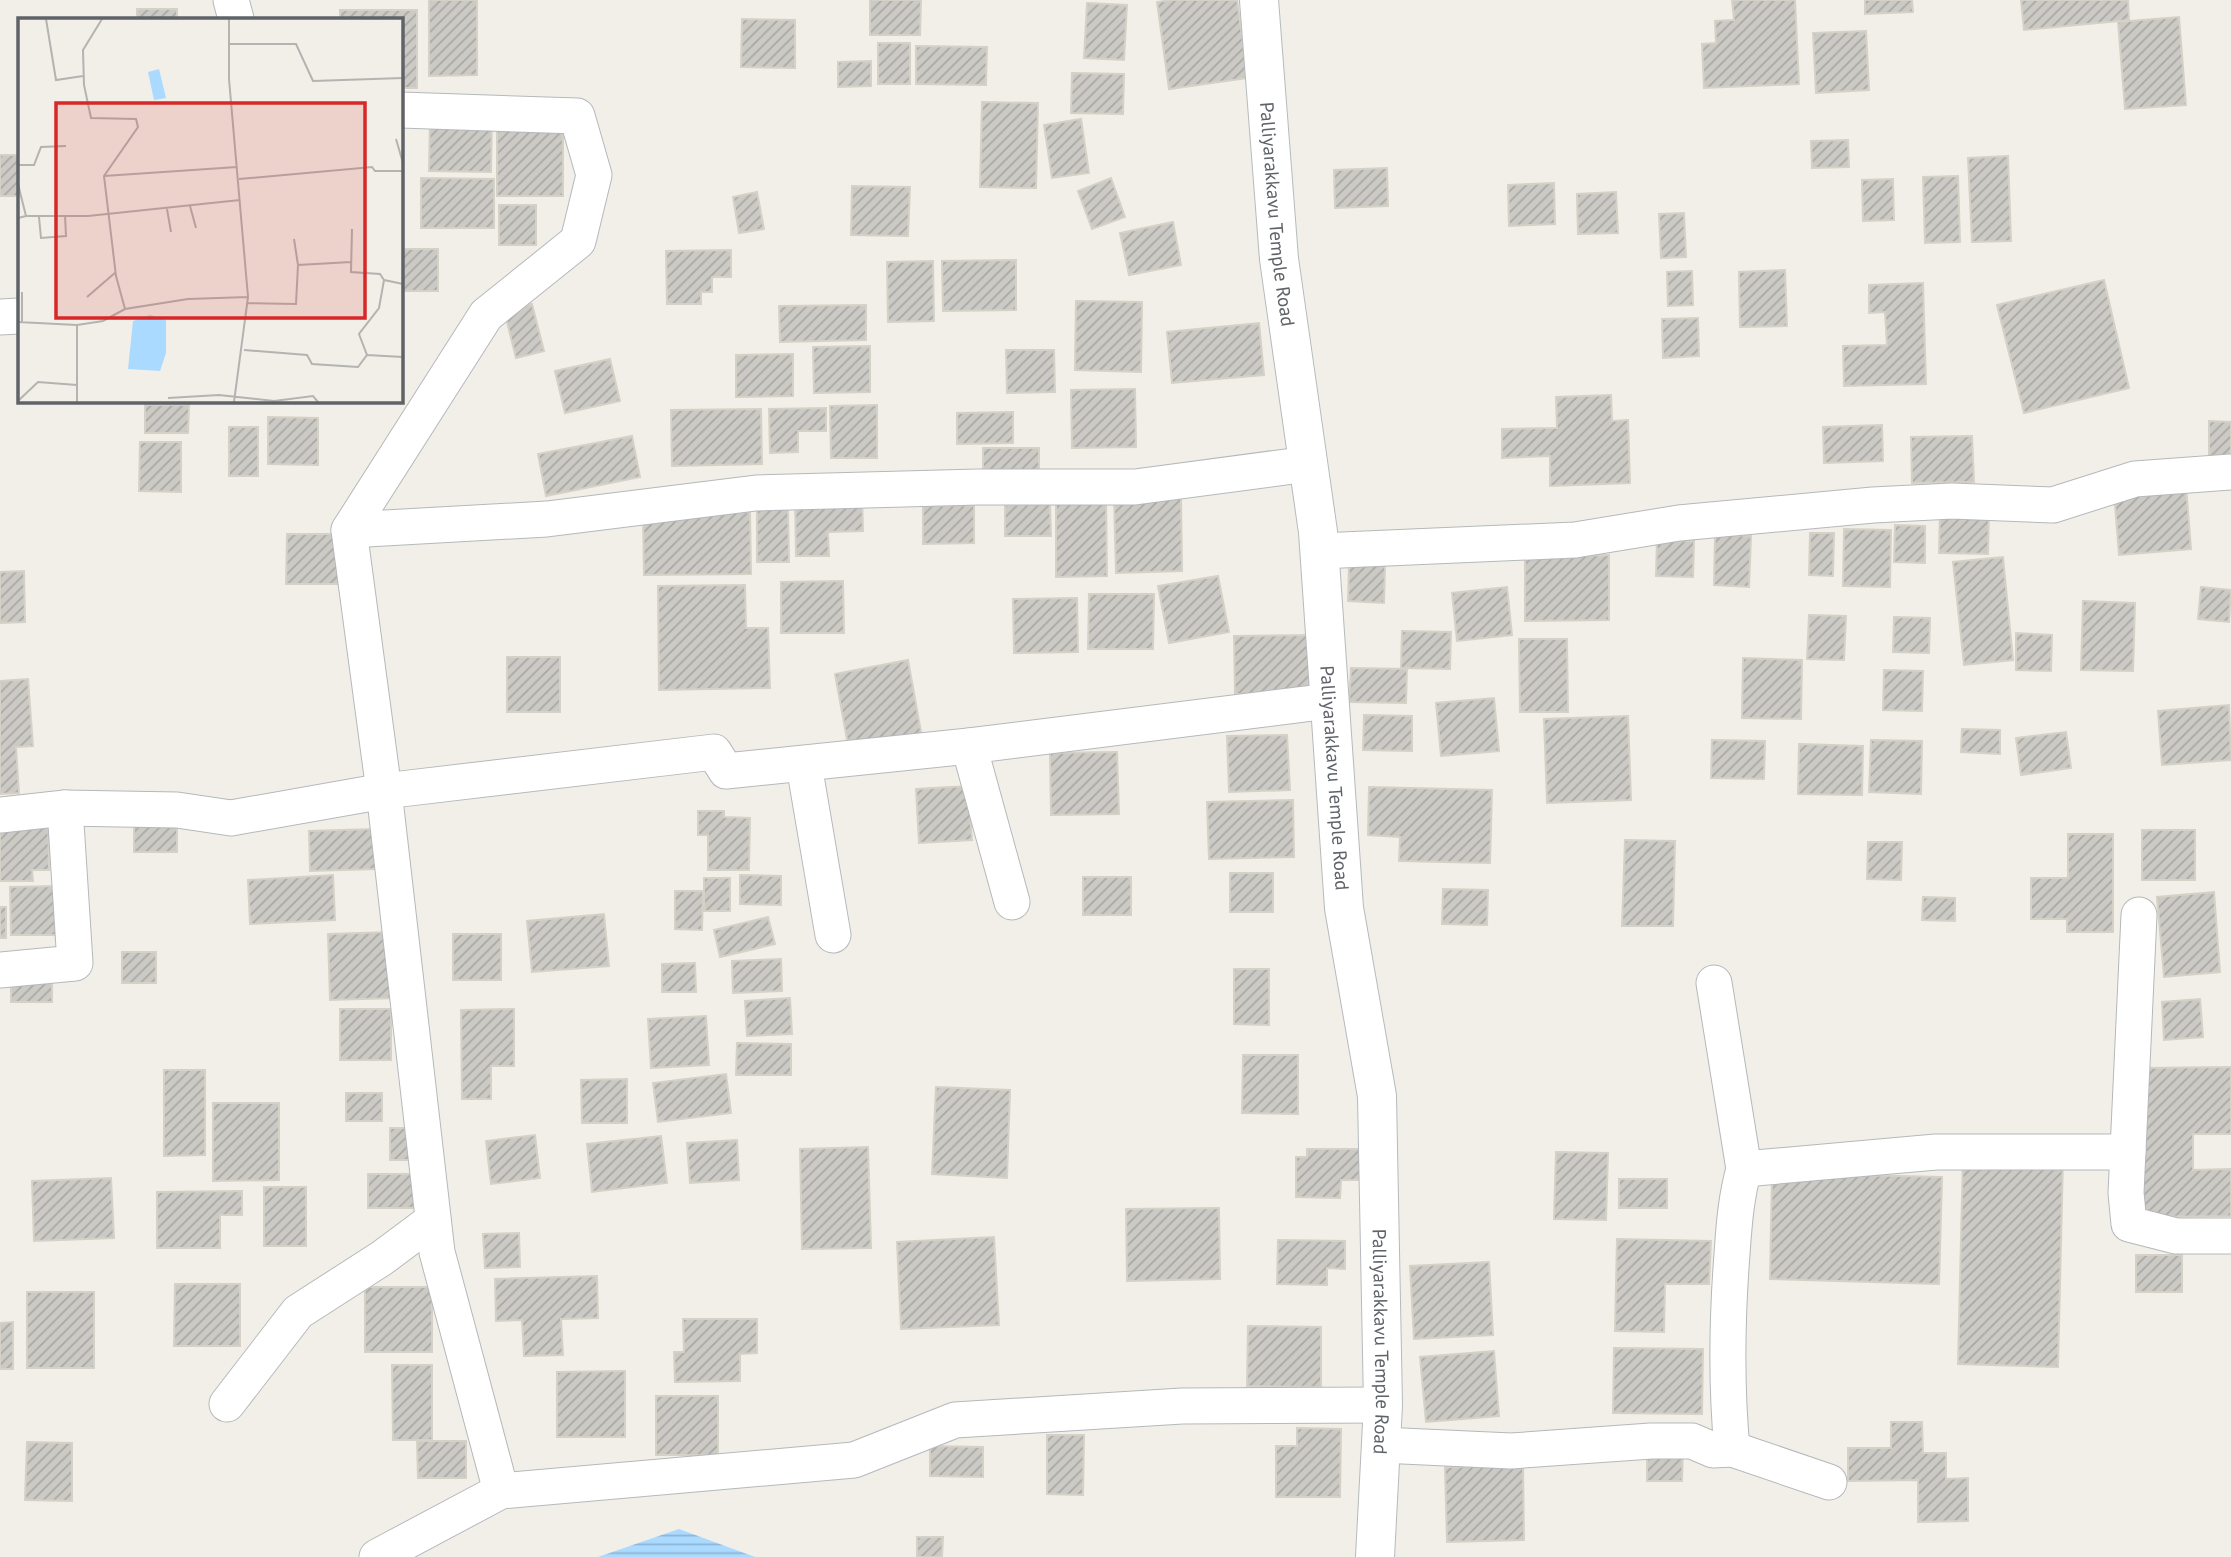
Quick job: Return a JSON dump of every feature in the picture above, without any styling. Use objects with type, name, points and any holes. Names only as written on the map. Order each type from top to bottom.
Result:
[{"type":"street","points":[[231,0],[236,18]]},
{"type":"street","name":"Palliyarakkavu Temple Road","points":[[1259,0],[1279,259],[1319,551],[1344,908],[1377,1096],[1384,1405],[1375,1557]]},
{"type":"street","points":[[402,110],[577,116],[594,175],[578,241],[486,315],[349,530],[384,790],[437,1252],[501,1491]]},
{"type":"street","points":[[0,317],[18,316]]},
{"type":"street","points":[[349,530],[547,519],[756,493],[978,486],[1135,486],[1308,464]]},
{"type":"street","points":[[1319,551],[1575,540],[1679,523],[1872,505],[1952,501],[2053,505],[2135,479],[2231,472]]},
{"type":"street","points":[[0,815],[65,808],[177,810],[231,818],[384,790],[714,752],[726,772],[969,746],[1329,701]]},
{"type":"street","points":[[969,746],[1012,902]]},
{"type":"street","points":[[804,765],[833,935]]},
{"type":"street","points":[[0,970],[75,963],[65,808]]},
{"type":"street","points":[[2139,915],[2126,1193],[2130,1224],[2176,1236],[2231,1236]]},
{"type":"street","points":[[1714,983],[1744,1169],[1737,1195],[1729,1285],[1727,1398],[1732,1450]]},
{"type":"street","points":[[1744,1169],[1936,1152],[2128,1152]]},
{"type":"street","points":[[227,1404],[298,1312],[382,1258],[433,1220]]},
{"type":"street","points":[[377,1557],[501,1491],[854,1460],[955,1420],[1182,1406],[1384,1405]]},
{"type":"street","points":[[1381,1445],[1511,1451],[1651,1441],[1692,1441],[1713,1450],[1732,1450],[1829,1482]]},
{"type":"water","points":[[679,1529],[755,1557],[598,1557]]},
{"type":"building","points":[[429,0],[477,0],[477,75],[429,76]]},
{"type":"building","points":[[870,0],[921,0],[920,35],[870,35]]},
{"type":"building","points":[[1237,0],[1248,78],[1169,89],[1157,2]]},
{"type":"building","points":[[1732,0],[1795,0],[1799,84],[1704,88],[1702,44],[1716,43],[1715,21],[1734,20]]},
{"type":"building","points":[[1865,0],[1912,0],[1913,12],[1865,14]]},
{"type":"building","points":[[2021,0],[2128,0],[2129,20],[2024,30]]},
{"type":"building","points":[[1087,3],[1127,5],[1124,60],[1084,58]]},
{"type":"building","points":[[137,9],[177,9],[177,18],[137,18]]},
{"type":"building","points":[[340,10],[417,10],[417,88],[402,88],[402,18],[340,18]]},
{"type":"building","points":[[2179,17],[2186,105],[2125,109],[2118,22]]},
{"type":"building","points":[[742,19],[795,20],[795,68],[741,67]]},
{"type":"building","points":[[1866,31],[1869,90],[1816,93],[1813,33]]},
{"type":"building","points":[[878,43],[910,43],[910,84],[878,84]]},
{"type":"building","points":[[916,46],[987,47],[986,85],[916,84]]},
{"type":"building","points":[[871,61],[871,86],[838,87],[838,62]]},
{"type":"building","points":[[1072,73],[1124,74],[1123,114],[1071,113]]},
{"type":"building","points":[[982,102],[1038,103],[1036,188],[980,187]]},
{"type":"building","points":[[430,117],[492,117],[491,172],[429,171]]},
{"type":"building","points":[[1081,119],[1089,173],[1052,178],[1044,125]]},
{"type":"building","points":[[497,126],[563,126],[563,196],[497,196]]},
{"type":"building","points":[[1848,140],[1849,167],[1812,168],[1811,141]]},
{"type":"building","points":[[0,155],[18,155],[18,196],[0,196]]},
{"type":"building","points":[[2008,156],[2011,241],[1972,242],[1968,158]]},
{"type":"building","points":[[1387,168],[1388,206],[1335,208],[1334,170]]},
{"type":"building","points":[[1958,176],[1960,242],[1925,243],[1923,177]]},
{"type":"building","points":[[421,178],[494,179],[494,228],[421,228]]},
{"type":"building","points":[[1111,178],[1125,217],[1092,229],[1078,191]]},
{"type":"building","points":[[1893,179],[1894,220],[1863,221],[1862,180]]},
{"type":"building","points":[[1554,183],[1555,224],[1509,226],[1508,185]]},
{"type":"building","points":[[852,186],[910,187],[908,236],[851,235]]},
{"type":"building","points":[[757,192],[764,229],[739,233],[733,197]]},
{"type":"building","points":[[1616,192],[1618,233],[1578,234],[1577,194]]},
{"type":"building","points":[[499,205],[536,205],[536,245],[499,245]]},
{"type":"building","points":[[1684,213],[1686,257],[1661,258],[1659,214]]},
{"type":"building","points":[[1173,222],[1181,265],[1129,275],[1120,233]]},
{"type":"building","points":[[402,249],[438,249],[438,291],[402,291]]},
{"type":"building","points":[[731,250],[731,277],[712,277],[712,292],[701,292],[701,304],[667,304],[666,251]]},
{"type":"building","points":[[1016,260],[1016,310],[943,311],[942,261]]},
{"type":"building","points":[[933,261],[934,321],[888,322],[887,262]]},
{"type":"building","points":[[1785,270],[1787,326],[1740,327],[1739,272]]},
{"type":"building","points":[[1692,271],[1693,305],[1668,306],[1667,272]]},
{"type":"building","points":[[2104,280],[2129,388],[2024,413],[1997,305]]},
{"type":"building","points":[[1923,283],[1926,384],[1844,386],[1843,346],[1887,345],[1885,312],[1869,313],[1869,285]]},
{"type":"building","points":[[1076,301],[1142,302],[1141,372],[1075,370]]},
{"type":"building","points":[[532,304],[544,351],[516,358],[504,310]]},
{"type":"building","points":[[866,305],[866,340],[780,342],[779,306]]},
{"type":"building","points":[[1698,318],[1699,356],[1663,358],[1662,319]]},
{"type":"building","points":[[1259,323],[1264,375],[1172,383],[1167,332]]},
{"type":"building","points":[[870,346],[870,392],[814,393],[813,347]]},
{"type":"building","points":[[1006,350],[1054,350],[1055,392],[1007,393]]},
{"type":"building","points":[[793,354],[793,396],[736,397],[736,355]]},
{"type":"building","points":[[610,359],[620,401],[565,413],[555,371]]},
{"type":"building","points":[[1135,389],[1136,447],[1072,448],[1071,390]]},
{"type":"building","points":[[1611,395],[1612,421],[1628,420],[1630,483],[1550,486],[1550,456],[1502,458],[1502,429],[1557,428],[1556,397]]},
{"type":"building","points":[[145,405],[189,405],[188,433],[145,433]]},
{"type":"building","points":[[877,405],[877,458],[831,458],[830,406]]},
{"type":"building","points":[[826,408],[826,431],[798,431],[798,452],[770,453],[769,409]]},
{"type":"building","points":[[761,409],[762,464],[672,466],[671,410]]},
{"type":"building","points":[[1013,412],[1013,443],[957,444],[957,413]]},
{"type":"building","points":[[268,417],[318,418],[318,465],[268,464]]},
{"type":"building","points":[[2209,421],[2231,422],[2231,462],[2209,462]]},
{"type":"building","points":[[1882,425],[1883,461],[1824,463],[1823,427]]},
{"type":"building","points":[[229,427],[258,427],[258,476],[229,476]]},
{"type":"building","points":[[632,436],[640,477],[546,496],[538,454]]},
{"type":"building","points":[[1972,436],[1974,482],[1912,483],[1911,437]]},
{"type":"building","points":[[140,442],[181,442],[181,492],[139,491]]},
{"type":"building","points":[[983,448],[1039,448],[1039,479],[983,479]]},
{"type":"building","points":[[2186,486],[2191,549],[2119,555],[2114,492]]},
{"type":"building","points":[[795,495],[862,495],[863,531],[828,532],[829,556],[796,556]]},
{"type":"building","points":[[1056,495],[1106,495],[1107,576],[1056,577]]},
{"type":"building","points":[[1114,498],[1181,498],[1182,571],[1116,573]]},
{"type":"building","points":[[1050,504],[1051,536],[1005,536],[1005,505]]},
{"type":"building","points":[[974,505],[974,543],[923,544],[923,506]]},
{"type":"building","points":[[757,508],[788,508],[789,562],[757,562]]},
{"type":"building","points":[[1940,509],[1989,509],[1988,554],[1939,553]]},
{"type":"building","points":[[750,512],[751,574],[644,575],[643,514]]},
{"type":"building","points":[[1895,525],[1925,526],[1925,563],[1894,562]]},
{"type":"building","points":[[1844,529],[1891,530],[1890,587],[1843,586]]},
{"type":"building","points":[[1810,533],[1834,533],[1833,576],[1809,575]]},
{"type":"building","points":[[287,534],[342,534],[342,584],[286,584]]},
{"type":"building","points":[[1715,534],[1751,536],[1749,587],[1714,585]]},
{"type":"building","points":[[1657,540],[1694,541],[1693,577],[1656,576]]},
{"type":"building","points":[[1609,555],[1609,620],[1525,621],[1525,556]]},
{"type":"building","points":[[2003,557],[2013,660],[1964,665],[1953,562]]},
{"type":"building","points":[[1349,565],[1385,566],[1384,603],[1348,601]]},
{"type":"building","points":[[24,571],[25,622],[0,623],[0,572]]},
{"type":"building","points":[[1218,576],[1229,632],[1169,643],[1158,586]]},
{"type":"building","points":[[843,581],[844,633],[781,633],[781,582]]},
{"type":"building","points":[[745,585],[746,628],[768,628],[770,688],[659,690],[658,586]]},
{"type":"building","points":[[1507,587],[1512,635],[1457,641],[1452,593]]},
{"type":"building","points":[[2201,587],[2231,590],[2229,622],[2198,619]]},
{"type":"building","points":[[1089,594],[1154,594],[1153,649],[1088,649]]},
{"type":"building","points":[[1077,598],[1078,652],[1014,653],[1013,599]]},
{"type":"building","points":[[2083,601],[2135,603],[2133,671],[2081,670]]},
{"type":"building","points":[[1809,615],[1846,616],[1844,660],[1807,659]]},
{"type":"building","points":[[1894,617],[1930,618],[1929,653],[1893,652]]},
{"type":"building","points":[[1402,631],[1451,632],[1450,669],[1401,668]]},
{"type":"building","points":[[2016,633],[2052,635],[2051,671],[2016,670]]},
{"type":"building","points":[[1315,635],[1316,694],[1235,694],[1234,636]]},
{"type":"building","points":[[1519,639],[1567,639],[1568,712],[1520,712]]},
{"type":"building","points":[[507,657],[560,657],[560,712],[507,712]]},
{"type":"building","points":[[1743,658],[1802,660],[1801,719],[1742,718]]},
{"type":"building","points":[[908,660],[923,743],[850,756],[835,674]]},
{"type":"building","points":[[1351,668],[1407,669],[1406,703],[1349,702]]},
{"type":"building","points":[[1884,670],[1923,671],[1922,711],[1883,710]]},
{"type":"building","points":[[28,679],[33,746],[16,747],[19,793],[0,794],[0,681]]},
{"type":"building","points":[[1494,698],[1499,751],[1441,756],[1436,703]]},
{"type":"building","points":[[2229,705],[2231,760],[2162,765],[2158,711]]},
{"type":"building","points":[[1364,715],[1412,716],[1412,751],[1363,750]]},
{"type":"building","points":[[1628,716],[1631,800],[1547,803],[1544,719]]},
{"type":"building","points":[[1962,729],[2000,730],[2000,754],[1961,752]]},
{"type":"building","points":[[2066,732],[2071,768],[2021,775],[2016,738]]},
{"type":"building","points":[[1287,735],[1290,790],[1229,792],[1227,736]]},
{"type":"building","points":[[1712,740],[1765,741],[1764,779],[1711,778]]},
{"type":"building","points":[[1871,740],[1922,741],[1921,794],[1869,792]]},
{"type":"building","points":[[1799,744],[1863,746],[1862,795],[1798,794]]},
{"type":"building","points":[[1117,752],[1119,814],[1051,815],[1050,753]]},
{"type":"building","points":[[968,786],[972,840],[919,843],[916,789]]},
{"type":"building","points":[[1369,787],[1492,790],[1490,863],[1399,861],[1400,837],[1368,835]]},
{"type":"building","points":[[1293,800],[1294,857],[1209,859],[1207,802]]},
{"type":"building","points":[[698,811],[724,811],[724,817],[750,818],[749,870],[708,870],[708,835],[698,835]]},
{"type":"building","points":[[48,817],[49,870],[32,870],[33,881],[0,881],[0,826]]},
{"type":"building","points":[[134,819],[177,819],[177,852],[134,852]]},
{"type":"building","points":[[375,829],[376,869],[310,871],[309,831]]},
{"type":"building","points":[[2142,830],[2195,830],[2195,880],[2142,880]]},
{"type":"building","points":[[2068,834],[2113,834],[2113,932],[2067,932],[2067,919],[2031,919],[2031,878],[2068,878]]},
{"type":"building","points":[[1625,840],[1675,841],[1673,926],[1622,926]]},
{"type":"building","points":[[1868,842],[1902,842],[1901,880],[1867,879]]},
{"type":"building","points":[[1230,873],[1273,873],[1273,912],[1230,912]]},
{"type":"building","points":[[333,875],[335,920],[250,924],[248,880]]},
{"type":"building","points":[[740,875],[781,876],[781,905],[740,904]]},
{"type":"building","points":[[1083,877],[1131,877],[1131,915],[1083,915]]},
{"type":"building","points":[[704,878],[730,878],[730,911],[704,911]]},
{"type":"building","points":[[55,886],[56,935],[11,935],[10,887]]},
{"type":"building","points":[[1443,889],[1488,890],[1487,925],[1442,924]]},
{"type":"building","points":[[675,891],[703,891],[702,930],[675,929]]},
{"type":"building","points":[[2214,892],[2220,972],[2164,977],[2157,897]]},
{"type":"building","points":[[1923,897],[1955,898],[1955,921],[1922,920]]},
{"type":"building","points":[[0,907],[6,907],[6,938],[0,938]]},
{"type":"building","points":[[604,914],[609,966],[532,972],[527,921]]},
{"type":"building","points":[[768,917],[775,944],[720,957],[714,930]]},
{"type":"building","points":[[393,932],[395,998],[330,1000],[328,934]]},
{"type":"building","points":[[453,934],[501,934],[501,980],[453,980]]},
{"type":"building","points":[[122,952],[156,952],[156,983],[122,983]]},
{"type":"building","points":[[781,959],[782,991],[733,993],[732,961]]},
{"type":"building","points":[[695,963],[696,992],[662,992],[662,964]]},
{"type":"building","points":[[1234,969],[1269,969],[1269,1025],[1234,1024]]},
{"type":"building","points":[[11,977],[52,977],[52,1002],[11,1002]]},
{"type":"building","points":[[790,998],[792,1034],[747,1036],[745,1001]]},
{"type":"building","points":[[2200,999],[2203,1037],[2164,1040],[2162,1002]]},
{"type":"building","points":[[340,1009],[391,1009],[391,1060],[340,1060]]},
{"type":"building","points":[[514,1009],[514,1066],[491,1066],[491,1099],[462,1099],[461,1010]]},
{"type":"building","points":[[706,1016],[709,1065],[651,1068],[648,1019]]},
{"type":"building","points":[[737,1043],[791,1044],[791,1075],[736,1075]]},
{"type":"building","points":[[1243,1055],[1298,1055],[1298,1114],[1242,1113]]},
{"type":"building","points":[[2231,1067],[2231,1134],[2193,1134],[2193,1170],[2231,1169],[2231,1216],[2143,1217],[2141,1068]]},
{"type":"building","points":[[164,1070],[205,1070],[205,1155],[164,1156]]},
{"type":"building","points":[[726,1074],[731,1113],[658,1122],[653,1083]]},
{"type":"building","points":[[627,1079],[627,1123],[582,1123],[581,1080]]},
{"type":"building","points":[[936,1087],[1010,1090],[1007,1178],[932,1174]]},
{"type":"building","points":[[346,1093],[382,1093],[382,1121],[346,1121]]},
{"type":"building","points":[[213,1103],[279,1103],[279,1180],[213,1181]]},
{"type":"building","points":[[390,1128],[419,1128],[419,1160],[390,1160]]},
{"type":"building","points":[[535,1135],[540,1178],[491,1184],[486,1141]]},
{"type":"building","points":[[661,1136],[667,1183],[592,1192],[587,1144]]},
{"type":"building","points":[[737,1140],[739,1180],[690,1183],[687,1143]]},
{"type":"building","points":[[868,1147],[871,1248],[802,1249],[800,1149]]},
{"type":"building","points":[[1307,1149],[1360,1149],[1360,1180],[1341,1180],[1340,1198],[1296,1197],[1296,1157],[1307,1157]]},
{"type":"building","points":[[1556,1152],[1608,1153],[1606,1220],[1554,1219]]},
{"type":"building","points":[[1963,1155],[2063,1158],[2058,1367],[1958,1364]]},
{"type":"building","points":[[1772,1173],[1942,1177],[1939,1284],[1770,1279]]},
{"type":"building","points":[[368,1174],[421,1174],[421,1208],[368,1208]]},
{"type":"building","points":[[111,1178],[114,1238],[34,1241],[32,1181]]},
{"type":"building","points":[[1619,1179],[1667,1179],[1667,1208],[1619,1208]]},
{"type":"building","points":[[264,1187],[306,1187],[306,1246],[264,1246]]},
{"type":"building","points":[[242,1191],[242,1215],[220,1215],[220,1248],[157,1248],[157,1192]]},
{"type":"building","points":[[1219,1208],[1220,1279],[1127,1281],[1126,1209]]},
{"type":"building","points":[[519,1233],[520,1267],[485,1268],[483,1234]]},
{"type":"building","points":[[994,1237],[999,1325],[901,1329],[897,1242]]},
{"type":"building","points":[[1617,1239],[1711,1241],[1709,1284],[1665,1284],[1664,1332],[1615,1331]]},
{"type":"building","points":[[1278,1240],[1345,1241],[1345,1269],[1327,1268],[1327,1285],[1277,1284]]},
{"type":"building","points":[[2136,1255],[2182,1255],[2182,1292],[2136,1292]]},
{"type":"building","points":[[1489,1262],[1493,1335],[1414,1339],[1410,1266]]},
{"type":"building","points":[[597,1276],[598,1318],[561,1319],[563,1355],[524,1356],[522,1320],[496,1321],[495,1279]]},
{"type":"building","points":[[175,1284],[240,1284],[240,1346],[174,1346]]},
{"type":"building","points":[[365,1287],[432,1287],[432,1352],[365,1352]]},
{"type":"building","points":[[27,1292],[94,1292],[94,1368],[27,1368]]},
{"type":"building","points":[[683,1319],[757,1319],[757,1353],[740,1354],[740,1381],[675,1382],[674,1352],[684,1352]]},
{"type":"building","points":[[13,1322],[13,1369],[0,1369],[0,1323]]},
{"type":"building","points":[[1248,1326],[1321,1327],[1321,1387],[1247,1386]]},
{"type":"building","points":[[1614,1348],[1703,1349],[1702,1414],[1613,1413]]},
{"type":"building","points":[[1494,1351],[1499,1416],[1426,1422],[1420,1357]]},
{"type":"building","points":[[392,1365],[432,1365],[432,1440],[393,1440]]},
{"type":"building","points":[[625,1371],[625,1437],[557,1437],[557,1372]]},
{"type":"building","points":[[656,1396],[718,1396],[718,1455],[656,1455]]},
{"type":"building","points":[[1891,1422],[1922,1422],[1923,1453],[1946,1453],[1946,1479],[1968,1478],[1968,1521],[1918,1522],[1918,1480],[1848,1481],[1848,1448],[1891,1448]]},
{"type":"building","points":[[1297,1428],[1341,1429],[1340,1497],[1276,1497],[1276,1446],[1297,1446]]},
{"type":"building","points":[[1047,1435],[1084,1435],[1083,1495],[1047,1494]]},
{"type":"building","points":[[417,1441],[466,1441],[466,1478],[418,1478]]},
{"type":"building","points":[[27,1442],[72,1443],[72,1501],[25,1500]]},
{"type":"building","points":[[930,1446],[983,1447],[983,1477],[930,1476]]},
{"type":"building","points":[[1647,1446],[1683,1447],[1682,1481],[1647,1481]]},
{"type":"building","points":[[1523,1465],[1524,1540],[1447,1542],[1445,1467]]},
{"type":"building","points":[[917,1537],[943,1537],[942,1557],[917,1557]]}]
